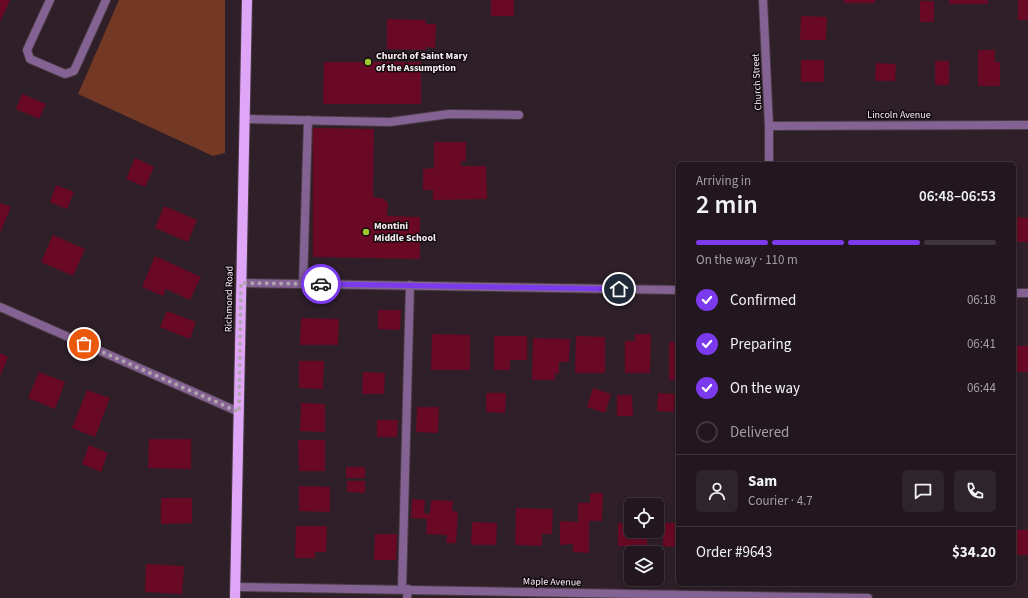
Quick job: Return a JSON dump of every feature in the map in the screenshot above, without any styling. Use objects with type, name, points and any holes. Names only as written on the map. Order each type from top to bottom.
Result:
[{"type":"main road","name":"Richmond Road","points":[[235,598],[247,0]]},
{"type":"street","points":[[50,0],[27,50],[30,59],[65,74],[74,71],[106,0]]},
{"type":"street","name":"Church Street","points":[[763,0],[769,126],[769,162]]},
{"type":"street","points":[[245,119],[390,122],[449,114],[519,115]]},
{"type":"street","points":[[303,284],[308,120]]},
{"type":"street","name":"Lincoln Avenue","points":[[769,126],[1028,125]]},
{"type":"street","points":[[241,283],[676,290]]},
{"type":"street","points":[[407,598],[405,589],[410,285]]},
{"type":"street","points":[[1016,293],[1028,293]]},
{"type":"street","points":[[0,306],[239,412]]},
{"type":"street","name":"Maple Avenue","points":[[235,587],[868,598]]},
{"type":"shaded area","points":[[119,0],[225,0],[225,153],[213,156],[78,94]]},
{"type":"building","points":[[0,0],[10,0],[0,22]]},
{"type":"building","points":[[491,0],[514,0],[514,16],[491,16]]},
{"type":"building","points":[[844,0],[875,0],[875,3],[844,3]]},
{"type":"building","points":[[949,0],[988,0],[988,4],[949,4]]},
{"type":"building","points":[[1018,0],[1028,0],[1028,20],[1018,20]]},
{"type":"building","points":[[920,1],[934,1],[934,22],[920,22]]},
{"type":"building","points":[[801,16],[827,17],[826,40],[800,40]]},
{"type":"building","points":[[387,19],[426,20],[426,24],[436,24],[435,48],[426,47],[426,50],[387,49]]},
{"type":"building","points":[[978,50],[995,50],[995,62],[1000,62],[1000,86],[978,86]]},
{"type":"building","points":[[801,60],[824,60],[824,82],[801,82]]},
{"type":"building","points":[[935,61],[949,61],[949,85],[935,85]]},
{"type":"building","points":[[324,62],[421,62],[421,104],[323,104]]},
{"type":"building","points":[[876,63],[896,64],[895,81],[875,81]]},
{"type":"building","points":[[22,94],[46,104],[39,119],[16,109]]},
{"type":"building","points":[[313,128],[374,129],[373,197],[382,198],[388,203],[387,216],[420,217],[420,259],[313,257]]},
{"type":"building","points":[[434,142],[466,142],[466,161],[461,161],[461,166],[486,166],[487,199],[433,200],[433,190],[423,190],[423,169],[434,168]]},
{"type":"building","points":[[135,158],[154,167],[145,187],[126,179]]},
{"type":"building","points":[[56,185],[74,192],[67,209],[50,202]]},
{"type":"building","points":[[0,203],[11,207],[0,233]]},
{"type":"building","points":[[164,206],[197,220],[188,242],[155,228]]},
{"type":"building","points":[[1016,217],[1028,218],[1028,242],[1016,242]]},
{"type":"building","points":[[53,235],[85,249],[73,276],[41,262]]},
{"type":"building","points":[[155,256],[201,277],[190,300],[166,289],[163,296],[142,287]]},
{"type":"building","points":[[378,310],[401,310],[400,330],[378,329]]},
{"type":"building","points":[[167,311],[196,322],[190,339],[160,327]]},
{"type":"building","points":[[301,318],[339,319],[338,345],[300,345]]},
{"type":"building","points":[[432,334],[470,335],[470,370],[431,370]]},
{"type":"building","points":[[635,334],[651,334],[650,373],[625,373],[625,341],[635,341]]},
{"type":"building","points":[[494,336],[527,336],[527,360],[510,360],[510,370],[494,370]]},
{"type":"building","points":[[576,336],[605,337],[605,373],[575,373]]},
{"type":"building","points":[[533,338],[570,339],[569,362],[559,362],[559,374],[555,373],[555,380],[532,380]]},
{"type":"building","points":[[669,342],[676,342],[676,380],[669,380]]},
{"type":"building","points":[[1016,346],[1028,346],[1028,372],[1016,372]]},
{"type":"building","points":[[0,353],[8,357],[0,376]]},
{"type":"building","points":[[299,361],[324,361],[323,389],[299,388]]},
{"type":"building","points":[[39,372],[65,382],[55,409],[28,398]]},
{"type":"building","points":[[363,372],[385,373],[384,394],[362,394]]},
{"type":"building","points":[[593,388],[611,394],[605,413],[587,407]]},
{"type":"building","points":[[87,390],[110,398],[95,437],[72,428]]},
{"type":"building","points":[[486,393],[506,393],[505,413],[486,412]]},
{"type":"building","points":[[658,393],[675,394],[674,412],[657,411]]},
{"type":"building","points":[[617,395],[632,395],[633,416],[617,416]]},
{"type":"building","points":[[301,403],[325,404],[325,432],[300,431]]},
{"type":"building","points":[[417,407],[439,407],[438,433],[416,432]]},
{"type":"building","points":[[377,420],[398,420],[397,437],[377,437]]},
{"type":"building","points":[[149,439],[191,439],[191,469],[148,468]]},
{"type":"building","points":[[298,440],[325,440],[325,471],[299,471]]},
{"type":"building","points":[[89,445],[108,453],[101,472],[82,464]]},
{"type":"building","points":[[346,467],[365,467],[365,478],[346,478]]},
{"type":"building","points":[[347,481],[365,481],[365,493],[347,492]]},
{"type":"building","points":[[299,486],[330,487],[330,512],[299,511]]},
{"type":"building","points":[[590,493],[603,493],[602,521],[589,521],[589,553],[573,552],[573,544],[560,545],[560,521],[578,522],[578,503],[590,503]]},
{"type":"building","points":[[161,498],[192,498],[192,523],[161,524]]},
{"type":"building","points":[[412,499],[425,500],[424,513],[430,514],[431,500],[453,501],[452,511],[458,512],[456,543],[446,543],[447,535],[426,534],[427,519],[411,518]]},
{"type":"building","points":[[516,508],[553,509],[552,534],[542,534],[542,546],[515,545]]},
{"type":"building","points":[[472,522],[497,523],[496,545],[471,545]]},
{"type":"building","points":[[618,523],[624,523],[624,538],[647,538],[647,546],[618,546]]},
{"type":"building","points":[[664,523],[676,523],[676,547],[663,546]]},
{"type":"building","points":[[296,526],[327,526],[326,552],[315,552],[315,558],[295,558]]},
{"type":"building","points":[[1016,530],[1028,530],[1028,555],[1016,555]]},
{"type":"building","points":[[375,534],[397,534],[396,560],[374,560]]},
{"type":"building","points":[[146,564],[184,566],[182,594],[145,592]]},
{"type":"way so far","points":[[84,344],[239,412],[241,283],[321,284]]},
{"type":"place","name":"Church of Saint Mary of the Assumption","points":[[368,62]]},
{"type":"place","name":"Montini Middle School","points":[[366,232]]},
{"type":"route","points":[[321,284],[619,289]]}]
